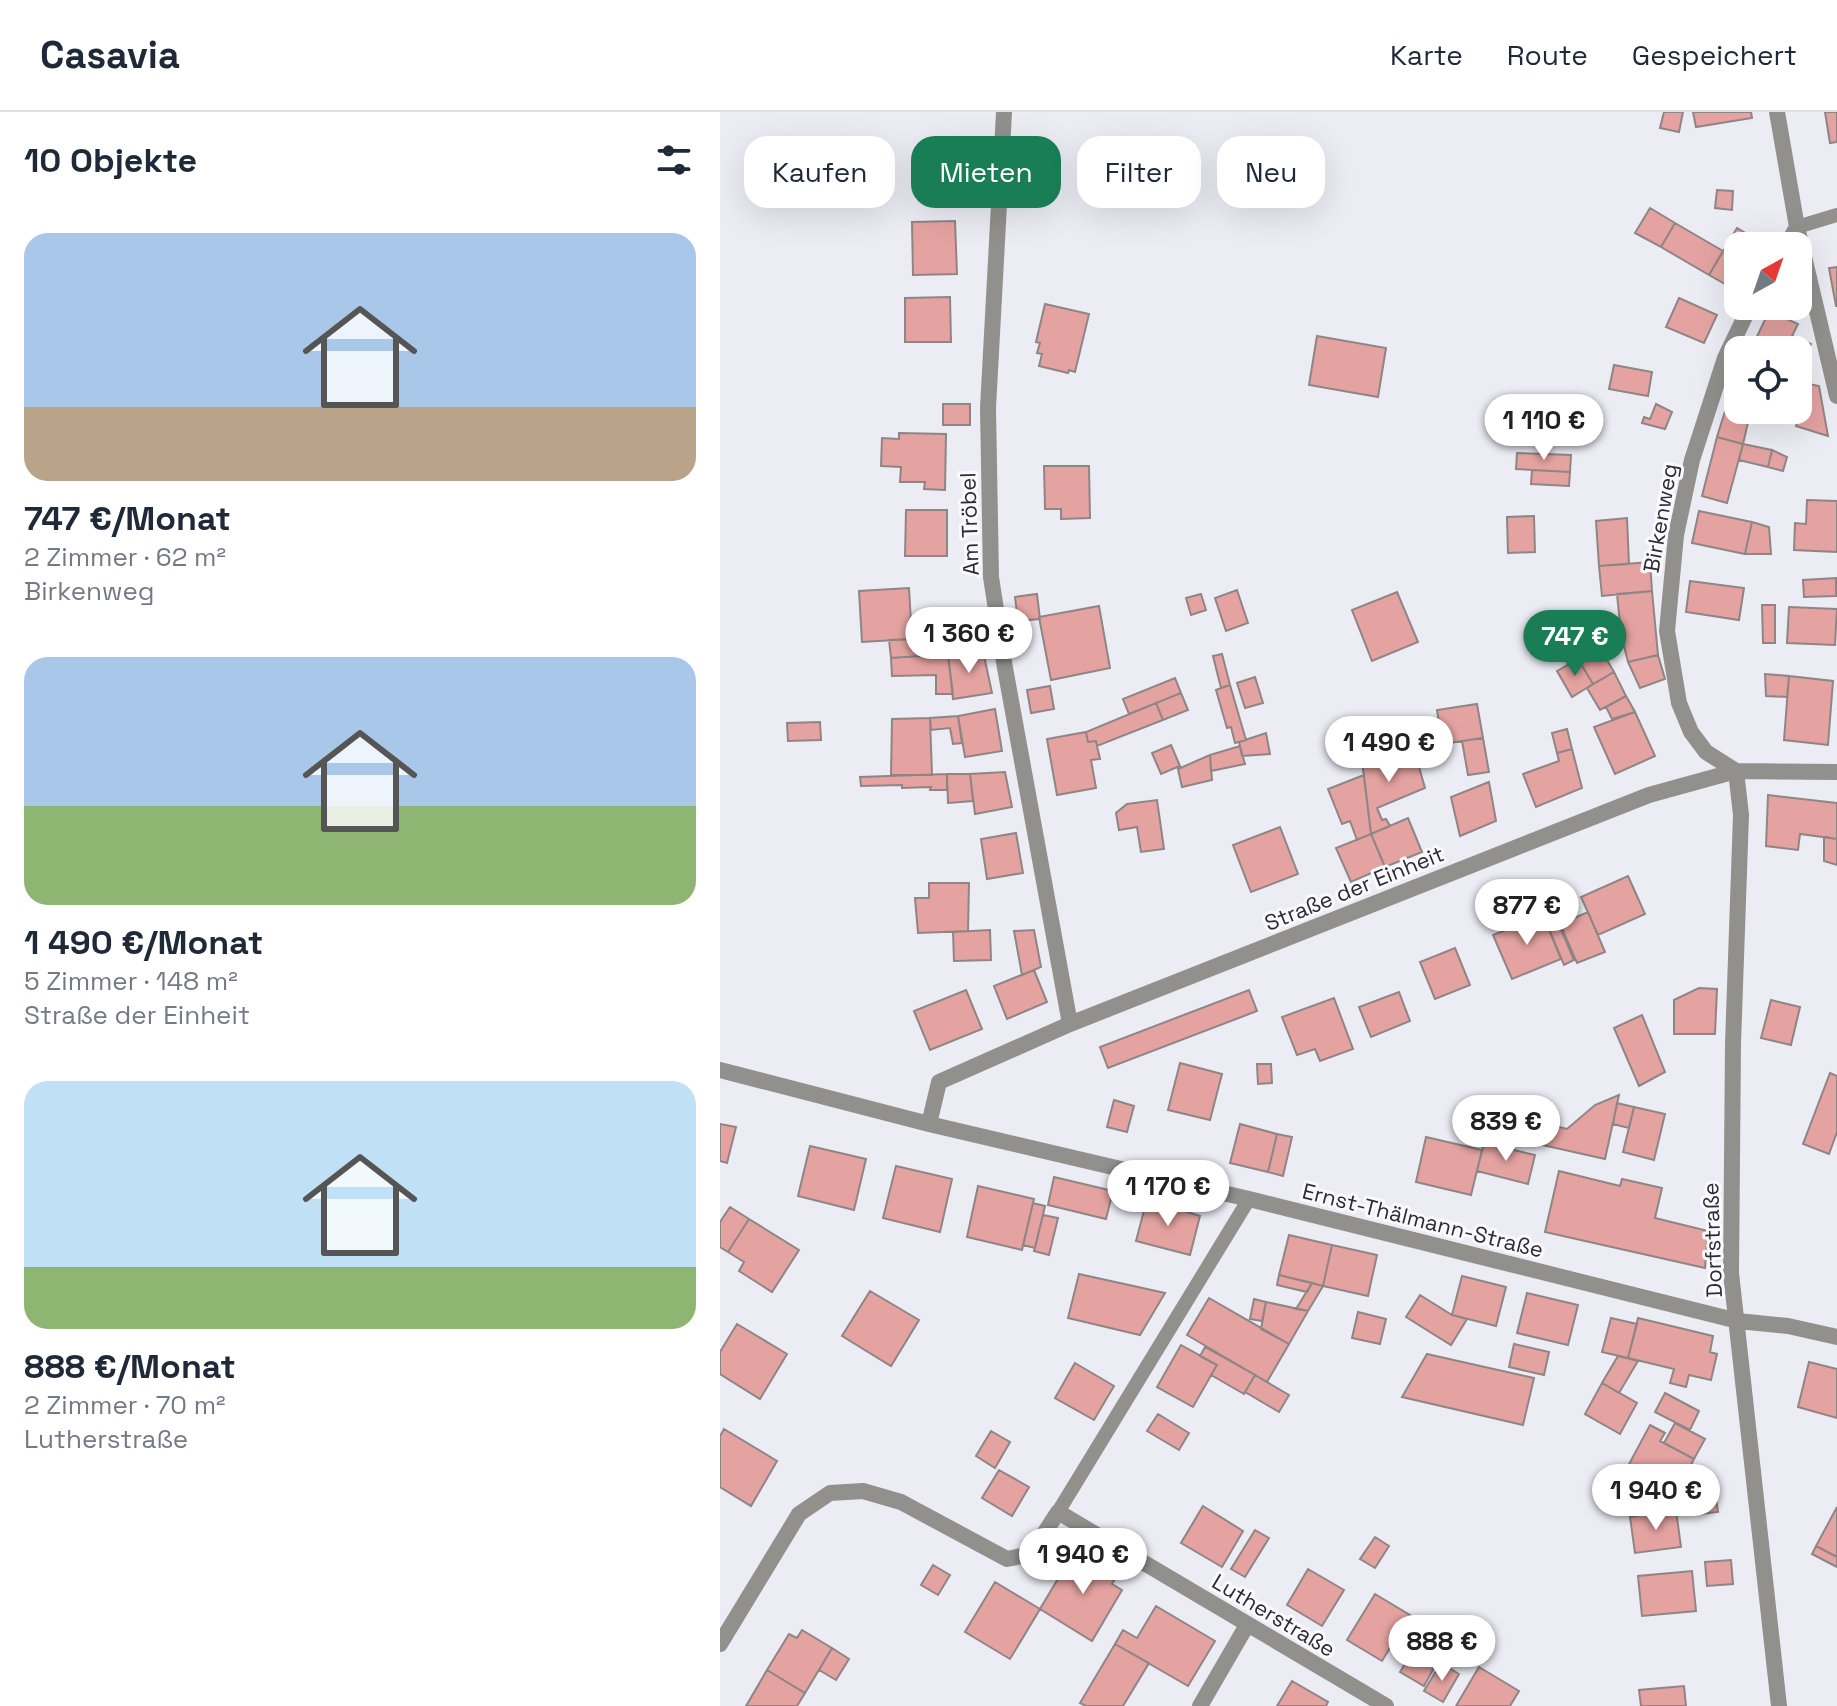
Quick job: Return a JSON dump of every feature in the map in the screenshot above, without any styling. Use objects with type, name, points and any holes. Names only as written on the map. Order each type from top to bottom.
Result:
[{"type":"street","name":"Am Tröbel","points":[[1004,112],[988,408],[991,577],[1070,1024]]},
{"type":"street","points":[[1777,112],[1797,227],[1837,396]]},
{"type":"street","points":[[1794,232],[1797,227]]},
{"type":"street","name":"Birkenweg","points":[[1736,771],[1706,752],[1691,732],[1679,703],[1667,631],[1676,535],[1692,460],[1725,358],[1743,320]]},
{"type":"street","name":"Straße der Einheit","points":[[929,1124],[939,1082],[1070,1024],[1649,795],[1736,771],[1837,772]]},
{"type":"street","name":"Dorfstraße","points":[[1736,771],[1741,815],[1733,1044],[1731,1273],[1779,1706]]},
{"type":"street","name":"Ernst-Thälmann-Straße","points":[[720,1070],[1738,1321],[1788,1326],[1837,1337]]},
{"type":"street","points":[[720,1644],[799,1514],[830,1493],[863,1491],[901,1502],[1007,1559],[1031,1554],[1058,1512]]},
{"type":"street","name":"Lutherstraße","points":[[1058,1512],[1386,1706]]},
{"type":"street","points":[[1200,1706],[1247,1625]]},
{"type":"lane","points":[[1797,227],[1837,215]]},
{"type":"lane","points":[[1058,1512],[1249,1199]]},
{"type":"building","points":[[1664,112],[1683,112],[1679,132],[1660,128]]},
{"type":"building","points":[[1693,112],[1751,112],[1752,118],[1696,127]]},
{"type":"building","points":[[1825,112],[1837,112],[1837,142],[1830,143]]},
{"type":"building","points":[[1717,190],[1733,191],[1732,210],[1715,208]]},
{"type":"building","points":[[1650,208],[1675,223],[1661,247],[1635,233]]},
{"type":"building","points":[[955,221],[957,274],[913,275],[912,222]]},
{"type":"building","points":[[1675,223],[1723,251],[1709,275],[1661,247]]},
{"type":"building","points":[[1724,250],[1724,283],[1709,275]]},
{"type":"building","points":[[1837,267],[1837,306],[1836,306],[1829,268]]},
{"type":"building","points":[[950,297],[951,342],[905,342],[905,298]]},
{"type":"building","points":[[1679,298],[1717,315],[1704,343],[1666,327]]},
{"type":"building","points":[[1045,304],[1089,314],[1075,372],[1039,366],[1042,354],[1037,353],[1040,343],[1036,342]]},
{"type":"building","points":[[1765,320],[1789,320],[1798,324],[1792,336],[1757,336]]},
{"type":"building","points":[[1317,336],[1386,348],[1378,397],[1309,385]]},
{"type":"building","points":[[1614,365],[1652,372],[1648,396],[1609,389]]},
{"type":"building","points":[[1812,385],[1819,386],[1828,436],[1796,426],[1812,424]]},
{"type":"building","points":[[943,404],[970,404],[970,425],[943,425]]},
{"type":"building","points":[[1656,404],[1672,412],[1665,429],[1642,423],[1644,417],[1650,419]]},
{"type":"building","points":[[1724,414],[1724,424],[1748,424],[1743,444],[1717,437]]},
{"type":"building","points":[[899,433],[946,434],[945,490],[924,489],[925,482],[900,482],[901,467],[881,466],[882,438],[899,439]]},
{"type":"building","points":[[1717,437],[1743,444],[1727,503],[1702,496]]},
{"type":"building","points":[[1743,444],[1772,450],[1768,467],[1739,460]]},
{"type":"building","points":[[1772,450],[1787,457],[1783,471],[1768,467]]},
{"type":"building","points":[[1517,453],[1571,455],[1570,472],[1516,469]]},
{"type":"building","points":[[1044,466],[1089,466],[1090,518],[1061,519],[1061,509],[1045,509]]},
{"type":"building","points":[[1532,470],[1570,472],[1569,486],[1531,484]]},
{"type":"building","points":[[1807,500],[1837,501],[1837,552],[1794,550],[1795,523],[1806,524]]},
{"type":"building","points":[[906,510],[947,510],[947,556],[905,556]]},
{"type":"building","points":[[1699,511],[1752,522],[1745,554],[1692,543]]},
{"type":"building","points":[[1534,516],[1535,552],[1508,553],[1507,517]]},
{"type":"building","points":[[1627,518],[1629,564],[1599,566],[1596,521]]},
{"type":"building","points":[[1752,522],[1769,527],[1771,554],[1745,554]]},
{"type":"building","points":[[1650,562],[1652,591],[1602,596],[1599,566]]},
{"type":"building","points":[[1836,578],[1836,596],[1804,597],[1803,580]]},
{"type":"building","points":[[1690,581],[1744,588],[1739,620],[1686,612]]},
{"type":"building","points":[[909,588],[912,639],[862,642],[859,591]]},
{"type":"building","points":[[1237,590],[1248,623],[1226,631],[1215,598]]},
{"type":"building","points":[[1652,591],[1658,655],[1628,662],[1621,634],[1617,594]]},
{"type":"building","points":[[1397,592],[1418,642],[1372,661],[1352,610]]},
{"type":"building","points":[[1037,594],[1040,619],[1018,621],[1015,597]]},
{"type":"building","points":[[1201,594],[1206,610],[1191,615],[1186,598]]},
{"type":"building","points":[[1762,605],[1775,605],[1775,643],[1763,643]]},
{"type":"building","points":[[1099,606],[1110,668],[1051,680],[1039,617]]},
{"type":"building","points":[[1789,607],[1837,609],[1835,645],[1787,643]]},
{"type":"building","points":[[933,620],[935,655],[891,658],[889,640],[912,639],[910,621]]},
{"type":"building","points":[[1594,638],[1614,672],[1593,684],[1573,651]]},
{"type":"building","points":[[983,651],[992,693],[953,699],[948,655]]},
{"type":"building","points":[[1222,654],[1230,685],[1221,688],[1213,656]]},
{"type":"building","points":[[948,655],[953,694],[936,694],[936,675],[892,676],[891,658]]},
{"type":"building","points":[[1658,655],[1665,679],[1640,688],[1628,662]]},
{"type":"building","points":[[1578,659],[1593,684],[1572,697],[1557,671]]},
{"type":"building","points":[[1614,672],[1626,696],[1600,710],[1587,688]]},
{"type":"building","points":[[1765,674],[1789,676],[1787,697],[1766,696]]},
{"type":"building","points":[[1789,676],[1833,681],[1828,745],[1784,740]]},
{"type":"building","points":[[1255,677],[1263,703],[1245,708],[1237,683]]},
{"type":"building","points":[[1175,678],[1181,693],[1129,714],[1123,699]]},
{"type":"building","points":[[1230,685],[1246,740],[1235,743],[1231,727],[1227,728],[1216,690]]},
{"type":"building","points":[[1050,686],[1054,709],[1031,713],[1027,690]]},
{"type":"building","points":[[1181,693],[1188,710],[1163,720],[1156,703]]},
{"type":"building","points":[[1626,696],[1635,712],[1612,719],[1606,707]]},
{"type":"building","points":[[1156,703],[1163,720],[1097,746],[1096,741],[1088,742],[1086,732]]},
{"type":"building","points":[[1477,704],[1483,738],[1442,744],[1437,710]]},
{"type":"building","points":[[995,709],[1002,751],[965,757],[958,716]]},
{"type":"building","points":[[1635,712],[1655,756],[1615,774],[1594,727]]},
{"type":"building","points":[[958,716],[962,743],[953,744],[950,728],[931,730],[930,718]]},
{"type":"building","points":[[930,718],[932,775],[891,775],[892,719]]},
{"type":"building","points":[[820,722],[821,740],[788,741],[787,723]]},
{"type":"building","points":[[1567,729],[1572,749],[1557,753],[1552,733]]},
{"type":"building","points":[[1086,732],[1088,742],[1096,741],[1100,759],[1091,760],[1096,788],[1057,795],[1047,739]]},
{"type":"building","points":[[1266,733],[1270,754],[1242,756],[1239,742]]},
{"type":"building","points":[[1483,738],[1489,772],[1468,775],[1462,741]]},
{"type":"building","points":[[1171,745],[1180,766],[1161,774],[1152,753]]},
{"type":"building","points":[[1240,746],[1245,764],[1211,771],[1210,755]]},
{"type":"building","points":[[1572,749],[1582,788],[1536,807],[1523,774],[1559,761],[1557,753]]},
{"type":"building","points":[[1384,753],[1388,764],[1415,753],[1425,788],[1377,808],[1382,820],[1386,819],[1390,826],[1371,834],[1362,761]]},
{"type":"building","points":[[1210,755],[1212,780],[1182,787],[1178,769]]},
{"type":"building","points":[[1005,772],[1012,807],[975,814],[970,774]]},
{"type":"building","points":[[947,774],[947,790],[902,788],[902,785],[861,786],[860,777]]},
{"type":"building","points":[[947,774],[970,774],[973,801],[948,803]]},
{"type":"building","points":[[1364,775],[1371,834],[1357,840],[1350,821],[1342,824],[1328,789]]},
{"type":"building","points":[[1489,782],[1496,821],[1460,836],[1451,797]]},
{"type":"building","points":[[1768,795],[1837,803],[1837,839],[1800,834],[1798,850],[1766,846]]},
{"type":"building","points":[[1157,800],[1164,849],[1141,852],[1137,827],[1119,830],[1116,813],[1127,804]]},
{"type":"building","points":[[1408,818],[1422,852],[1385,867],[1371,834]]},
{"type":"building","points":[[1280,827],[1298,874],[1251,892],[1233,845]]},
{"type":"building","points":[[1016,833],[1023,873],[987,879],[981,839]]},
{"type":"building","points":[[1371,834],[1385,867],[1351,882],[1336,848]]},
{"type":"building","points":[[1824,837],[1837,839],[1837,865],[1824,861]]},
{"type":"building","points":[[1628,876],[1645,914],[1598,935],[1581,897]]},
{"type":"building","points":[[929,883],[969,883],[968,931],[918,933],[915,898],[929,898]]},
{"type":"building","points":[[1588,912],[1605,952],[1577,963],[1560,924]]},
{"type":"building","points":[[1543,915],[1561,959],[1512,979],[1493,935]]},
{"type":"building","points":[[1557,920],[1574,960],[1564,965],[1547,924]]},
{"type":"building","points":[[990,930],[991,960],[954,961],[953,932]]},
{"type":"building","points":[[1034,930],[1041,967],[1022,975],[1014,931]]},
{"type":"building","points":[[1455,948],[1470,985],[1435,999],[1420,962]]},
{"type":"building","points":[[1034,970],[1047,1002],[1007,1019],[994,986]]},
{"type":"building","points":[[1699,988],[1717,989],[1715,1034],[1674,1034],[1674,1000]]},
{"type":"building","points":[[966,990],[982,1029],[930,1050],[914,1011]]},
{"type":"building","points":[[1249,990],[1257,1011],[1108,1068],[1100,1047]]},
{"type":"building","points":[[1399,992],[1410,1021],[1371,1037],[1359,1007]]},
{"type":"building","points":[[1334,998],[1353,1049],[1320,1061],[1315,1049],[1297,1055],[1282,1017]]},
{"type":"building","points":[[1771,1000],[1800,1007],[1791,1045],[1761,1038]]},
{"type":"building","points":[[1642,1015],[1665,1072],[1639,1086],[1614,1028]]},
{"type":"building","points":[[1180,1063],[1222,1074],[1210,1120],[1168,1110]]},
{"type":"building","points":[[1257,1064],[1271,1064],[1272,1083],[1258,1084]]},
{"type":"building","points":[[1830,1073],[1837,1076],[1837,1132],[1829,1154],[1803,1144]]},
{"type":"building","points":[[1619,1095],[1605,1159],[1538,1144],[1544,1123],[1567,1129],[1595,1105]]},
{"type":"building","points":[[1114,1100],[1134,1106],[1127,1132],[1107,1127]]},
{"type":"building","points":[[1617,1103],[1634,1107],[1629,1128],[1613,1124]]},
{"type":"building","points":[[1634,1107],[1665,1114],[1654,1160],[1623,1152]]},
{"type":"building","points":[[720,1124],[736,1127],[727,1163],[720,1161]]},
{"type":"building","points":[[1240,1124],[1277,1134],[1268,1172],[1230,1163]]},
{"type":"building","points":[[1277,1134],[1292,1137],[1283,1176],[1268,1172]]},
{"type":"building","points":[[1426,1137],[1482,1150],[1471,1195],[1416,1182]]},
{"type":"building","points":[[1484,1143],[1535,1155],[1528,1184],[1477,1171]]},
{"type":"building","points":[[810,1146],[866,1159],[854,1210],[798,1196]]},
{"type":"building","points":[[896,1166],[952,1179],[940,1232],[883,1218]]},
{"type":"building","points":[[1559,1171],[1620,1186],[1622,1179],[1662,1188],[1655,1218],[1708,1231],[1705,1268],[1545,1232]]},
{"type":"building","points":[[1054,1177],[1113,1191],[1106,1219],[1048,1205]]},
{"type":"building","points":[[978,1186],[1034,1199],[1022,1250],[967,1237]]},
{"type":"building","points":[[1033,1203],[1045,1206],[1035,1248],[1023,1245]]},
{"type":"building","points":[[1146,1203],[1162,1207],[1162,1204],[1200,1216],[1190,1255],[1136,1241]]},
{"type":"building","points":[[730,1207],[749,1219],[728,1252],[720,1247],[720,1222]]},
{"type":"building","points":[[1043,1215],[1058,1218],[1049,1255],[1034,1251]]},
{"type":"building","points":[[749,1219],[799,1250],[772,1292],[739,1271],[744,1262],[728,1252]]},
{"type":"building","points":[[1289,1235],[1332,1245],[1323,1286],[1279,1275]]},
{"type":"building","points":[[1332,1245],[1377,1255],[1368,1296],[1323,1286]]},
{"type":"building","points":[[1079,1274],[1165,1293],[1140,1335],[1068,1318]]},
{"type":"building","points":[[1279,1275],[1312,1283],[1307,1292],[1277,1285]]},
{"type":"building","points":[[1462,1276],[1506,1287],[1496,1326],[1452,1315]]},
{"type":"building","points":[[1312,1283],[1323,1286],[1308,1311],[1296,1309]]},
{"type":"building","points":[[870,1291],[919,1320],[891,1366],[842,1336]]},
{"type":"building","points":[[1527,1293],[1578,1305],[1568,1345],[1517,1333]]},
{"type":"building","points":[[1420,1295],[1452,1315],[1467,1319],[1451,1345],[1406,1317]]},
{"type":"building","points":[[1209,1298],[1289,1344],[1267,1382],[1187,1335]]},
{"type":"building","points":[[1254,1299],[1266,1302],[1262,1321],[1250,1319]]},
{"type":"building","points":[[1266,1302],[1308,1311],[1289,1344],[1261,1329]]},
{"type":"building","points":[[1358,1312],[1386,1319],[1380,1344],[1352,1338]]},
{"type":"building","points":[[1611,1318],[1637,1324],[1628,1358],[1602,1352]]},
{"type":"building","points":[[1638,1318],[1713,1336],[1710,1352],[1717,1354],[1711,1380],[1689,1375],[1686,1387],[1670,1383],[1674,1369],[1628,1358]]},
{"type":"building","points":[[737,1324],[787,1354],[760,1399],[720,1374],[720,1352]]},
{"type":"building","points":[[1514,1344],[1549,1352],[1544,1375],[1509,1367]]},
{"type":"building","points":[[1181,1345],[1217,1365],[1193,1407],[1157,1387]]},
{"type":"building","points":[[1205,1347],[1255,1375],[1244,1394],[1211,1375],[1217,1365],[1200,1356]]},
{"type":"building","points":[[1427,1354],[1534,1378],[1523,1425],[1402,1397]]},
{"type":"building","points":[[1618,1356],[1638,1361],[1619,1393],[1602,1383]]},
{"type":"building","points":[[1809,1362],[1837,1369],[1837,1418],[1798,1407]]},
{"type":"building","points":[[1075,1363],[1114,1386],[1094,1420],[1055,1398]]},
{"type":"building","points":[[1255,1375],[1289,1395],[1279,1412],[1245,1392]]},
{"type":"building","points":[[1602,1383],[1637,1403],[1620,1434],[1585,1414]]},
{"type":"building","points":[[1665,1393],[1699,1411],[1690,1430],[1655,1412]]},
{"type":"building","points":[[1158,1414],[1189,1433],[1179,1450],[1147,1431]]},
{"type":"building","points":[[1675,1423],[1705,1439],[1694,1459],[1664,1443]]},
{"type":"building","points":[[1650,1425],[1665,1433],[1660,1441],[1694,1459],[1677,1492],[1628,1466]]},
{"type":"building","points":[[724,1429],[777,1461],[751,1506],[720,1487],[720,1436]]},
{"type":"building","points":[[991,1431],[1010,1442],[995,1468],[976,1456]]},
{"type":"building","points":[[999,1470],[1029,1487],[1012,1516],[982,1498]]},
{"type":"building","points":[[1715,1492],[1718,1512],[1693,1515],[1691,1494]]},
{"type":"building","points":[[1203,1506],[1243,1531],[1222,1567],[1181,1543]]},
{"type":"building","points":[[1837,1507],[1837,1557],[1816,1546]]},
{"type":"building","points":[[1676,1510],[1681,1547],[1635,1553],[1630,1517]]},
{"type":"building","points":[[1255,1530],[1269,1538],[1245,1577],[1231,1569]]},
{"type":"building","points":[[1375,1537],[1389,1546],[1375,1568],[1360,1559]]},
{"type":"building","points":[[1816,1546],[1837,1557],[1837,1567],[1812,1554]]},
{"type":"building","points":[[1075,1550],[1117,1575],[1112,1584],[1122,1590],[1092,1641],[1040,1609]]},
{"type":"building","points":[[1731,1560],[1733,1584],[1707,1586],[1705,1562]]},
{"type":"building","points":[[933,1565],[950,1575],[938,1595],[921,1585]]},
{"type":"building","points":[[1308,1569],[1344,1590],[1322,1626],[1287,1605]]},
{"type":"building","points":[[1692,1571],[1696,1611],[1642,1616],[1638,1576]]},
{"type":"building","points":[[995,1582],[1040,1609],[1010,1659],[965,1632]]},
{"type":"building","points":[[1375,1594],[1410,1615],[1382,1661],[1347,1640]]},
{"type":"building","points":[[1156,1606],[1215,1641],[1188,1686],[1115,1644],[1123,1630],[1137,1638]]},
{"type":"building","points":[[802,1630],[832,1648],[805,1693],[767,1670],[789,1634],[797,1638]]},
{"type":"building","points":[[1115,1644],[1149,1663],[1123,1706],[1086,1706],[1080,1703]]},
{"type":"building","points":[[1416,1646],[1439,1659],[1424,1686],[1400,1672]]},
{"type":"building","points":[[832,1648],[849,1659],[836,1680],[819,1670]]},
{"type":"building","points":[[1441,1663],[1459,1674],[1443,1702],[1424,1691]]},
{"type":"building","points":[[1479,1667],[1519,1691],[1510,1706],[1456,1706]]},
{"type":"building","points":[[767,1670],[805,1693],[797,1706],[746,1706]]},
{"type":"building","points":[[1292,1681],[1328,1702],[1326,1706],[1277,1706]]},
{"type":"building","points":[[1684,1686],[1686,1706],[1641,1706],[1639,1690]]}]
